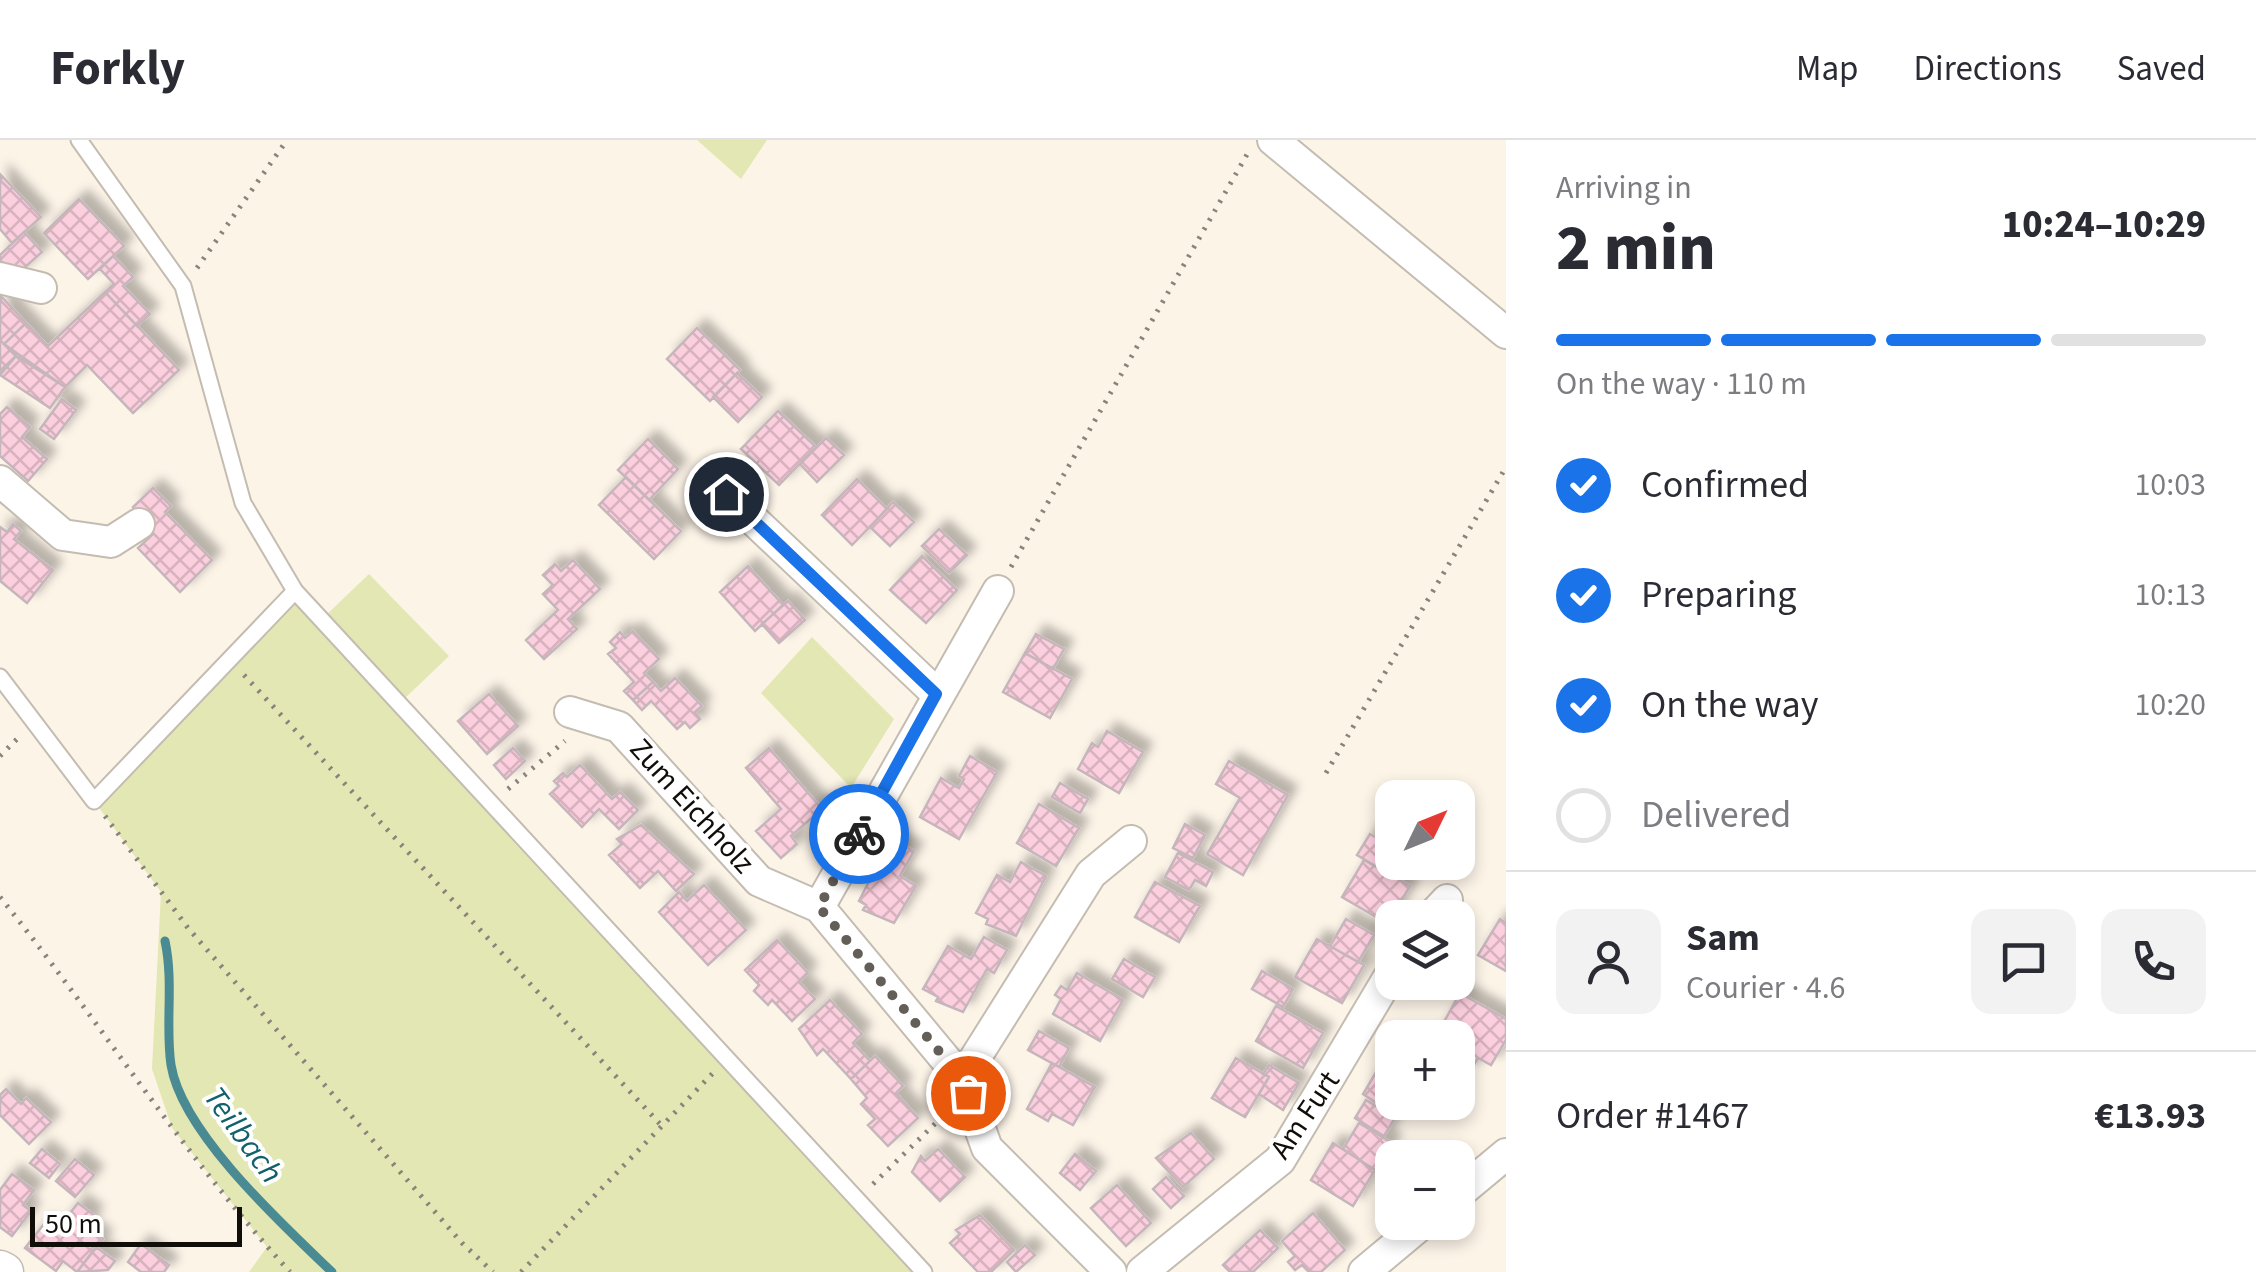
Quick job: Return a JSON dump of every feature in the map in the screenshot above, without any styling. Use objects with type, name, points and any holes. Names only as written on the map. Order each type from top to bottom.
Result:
[{"type":"street","points":[[1273,140],[1506,333]]},
{"type":"street","points":[[0,278],[41,288]]},
{"type":"street","points":[[0,482],[63,534],[111,542],[139,524]]},
{"type":"street","points":[[726,494],[936,694]]},
{"type":"street","points":[[819,907],[936,694],[998,591]]},
{"type":"street","name":"Zum Eichholz","points":[[581,715],[619,727],[760,881],[819,907],[965,1086],[986,1148],[1111,1272]]},
{"type":"street","points":[[965,1086],[1090,874],[1131,841]]},
{"type":"street","name":"Am Furt","points":[[1142,1272],[1287,1150],[1375,1000]]},
{"type":"street","points":[[1475,1180],[1506,1154]]},
{"type":"street","points":[[1364,1272],[1402,1240]]},
{"type":"lane","points":[[79,140],[183,286],[243,503],[295,591],[924,1272]]},
{"type":"lane","points":[[0,677],[94,801],[295,591]]},
{"type":"path","points":[[183,286],[287,140]]},
{"type":"path","points":[[998,591],[1255,140]]},
{"type":"path","points":[[1326,773],[1506,467]]},
{"type":"path","points":[[229,658],[660,1124]]},
{"type":"path","points":[[490,804],[581,715]]},
{"type":"path","points":[[94,801],[188,928],[462,1243],[493,1272]]},
{"type":"path","points":[[0,897],[89,1009],[230,1204],[290,1272]]},
{"type":"path","points":[[520,1272],[726,1060]]},
{"type":"path","points":[[856,1200],[965,1086]]},
{"type":"green space","points":[[697,140],[767,140],[741,179]]},
{"type":"green space","points":[[369,574],[449,656],[400,703],[924,1272],[249,1272],[267,1247],[172,1128],[152,1069],[161,892],[94,801],[295,591],[322,619]]},
{"type":"green space","points":[[812,637],[894,719],[851,788],[761,693]]},
{"type":"building","points":[[0,174],[41,217],[12,243],[0,229]]},
{"type":"building","points":[[79,199],[124,246],[88,279],[44,233]]},
{"type":"building","points":[[24,232],[42,252],[13,278],[0,264],[0,255]]},
{"type":"building","points":[[113,256],[133,277],[123,286],[150,314],[137,326],[105,292],[114,284],[100,269]]},
{"type":"building","points":[[105,292],[179,370],[133,413],[87,365],[65,387],[4,344],[26,323],[48,346]]},
{"type":"building","points":[[0,295],[26,323],[4,344],[16,356],[0,371]]},
{"type":"building","points":[[697,328],[740,370],[710,401],[667,359]]},
{"type":"building","points":[[16,356],[65,387],[50,408],[0,375]]},
{"type":"building","points":[[737,373],[762,397],[738,422],[713,397]]},
{"type":"building","points":[[62,399],[76,410],[54,439],[40,429]]},
{"type":"building","points":[[7,407],[30,427],[22,437],[47,459],[28,481],[0,456],[0,414]]},
{"type":"building","points":[[778,411],[816,447],[779,485],[741,449]]},
{"type":"building","points":[[826,438],[844,455],[817,482],[800,464]]},
{"type":"building","points":[[648,439],[678,469],[649,500],[618,470]]},
{"type":"building","points":[[626,477],[681,531],[654,559],[599,505]]},
{"type":"building","points":[[857,479],[887,509],[852,545],[822,515]]},
{"type":"building","points":[[153,488],[171,506],[165,512],[212,560],[180,592],[138,548],[153,534],[149,530],[152,527],[133,507]]},
{"type":"building","points":[[893,502],[914,522],[890,546],[870,527]]},
{"type":"building","points":[[13,524],[21,531],[14,539],[53,570],[27,603],[0,581],[0,527],[7,532]]},
{"type":"building","points":[[939,529],[967,555],[949,573],[922,546]]},
{"type":"building","points":[[922,556],[957,590],[926,623],[890,590]]},
{"type":"building","points":[[573,560],[600,589],[568,619],[577,629],[544,659],[526,640],[558,610],[543,594],[553,585],[543,575],[555,564],[561,571]]},
{"type":"building","points":[[748,566],[783,605],[755,631],[720,592]]},
{"type":"building","points":[[788,601],[805,620],[779,643],[762,624]]},
{"type":"building","points":[[633,631],[659,659],[644,673],[653,682],[633,700],[624,691],[634,682],[608,654],[616,648],[610,642],[620,632],[625,638]]},
{"type":"building","points":[[1036,634],[1064,649],[1053,669],[1025,653]]},
{"type":"building","points":[[1025,653],[1072,679],[1050,718],[1003,692]]},
{"type":"building","points":[[675,678],[702,706],[695,712],[700,719],[690,728],[685,722],[677,729],[651,701],[642,710],[633,700],[653,682],[661,691]]},
{"type":"building","points":[[489,694],[518,726],[487,754],[458,721]]},
{"type":"building","points":[[1107,731],[1143,752],[1119,793],[1078,769],[1092,743],[1098,747]]},
{"type":"building","points":[[513,748],[525,761],[506,779],[494,765]]},
{"type":"building","points":[[769,748],[822,809],[791,836],[797,844],[781,858],[756,831],[781,809],[746,768]]},
{"type":"building","points":[[970,756],[997,772],[959,839],[920,817],[941,778],[959,788],[964,779],[959,776]]},
{"type":"building","points":[[1229,761],[1288,795],[1243,875],[1207,854],[1240,798],[1216,784]]},
{"type":"building","points":[[580,765],[612,799],[620,792],[638,810],[619,829],[599,809],[582,827],[550,794],[559,786],[554,781],[563,773],[567,777]]},
{"type":"building","points":[[1060,783],[1088,799],[1080,813],[1052,797]]},
{"type":"building","points":[[1039,804],[1079,828],[1056,866],[1017,843]]},
{"type":"building","points":[[1185,824],[1205,835],[1193,858],[1173,848]]},
{"type":"building","points":[[641,825],[694,874],[676,891],[658,871],[640,888],[609,855],[622,844],[617,839]]},
{"type":"building","points":[[1370,834],[1375,837],[1375,866],[1357,855]]},
{"type":"building","points":[[891,838],[914,851],[900,876],[916,886],[894,923],[863,910],[866,905],[859,901]]},
{"type":"building","points":[[1178,853],[1213,872],[1206,886],[1195,880],[1189,890],[1165,877]]},
{"type":"building","points":[[1364,860],[1375,866],[1375,880],[1399,880],[1410,886],[1402,900],[1375,900],[1375,916],[1342,897]]},
{"type":"building","points":[[1021,862],[1046,876],[1016,936],[986,924],[988,919],[976,913],[997,875],[1010,882]]},
{"type":"building","points":[[1155,882],[1200,906],[1179,942],[1135,917]]},
{"type":"building","points":[[704,885],[746,930],[708,965],[659,912],[679,892],[687,901]]},
{"type":"building","points":[[1346,919],[1374,935],[1358,962],[1330,946]]},
{"type":"building","points":[[1500,919],[1506,923],[1506,971],[1478,955]]},
{"type":"building","points":[[984,937],[1007,950],[994,973],[987,969],[963,1012],[936,1001],[938,997],[923,989],[948,946],[971,959]]},
{"type":"building","points":[[1317,939],[1364,965],[1342,1003],[1295,977]]},
{"type":"building","points":[[777,940],[808,973],[799,982],[815,999],[792,1021],[772,1000],[768,1005],[754,991],[759,985],[745,970]]},
{"type":"building","points":[[1124,959],[1155,977],[1143,997],[1112,979]]},
{"type":"building","points":[[1262,971],[1293,989],[1283,1007],[1252,989]]},
{"type":"building","points":[[1077,973],[1123,1000],[1100,1041],[1053,1014],[1061,999],[1055,995],[1061,986],[1067,990]]},
{"type":"building","points":[[830,1000],[862,1034],[853,1043],[870,1061],[851,1079],[823,1049],[817,1055],[799,1029]]},
{"type":"building","points":[[1456,1000],[1472,1000],[1506,1019],[1506,1040],[1491,1065],[1478,1058],[1475,1063],[1475,1020],[1445,1020]]},
{"type":"building","points":[[1276,1006],[1323,1033],[1303,1068],[1256,1041]]},
{"type":"building","points":[[1039,1031],[1069,1048],[1059,1067],[1028,1050]]},
{"type":"building","points":[[875,1056],[903,1086],[896,1093],[918,1118],[888,1146],[868,1125],[875,1119],[861,1104],[867,1098],[851,1079]]},
{"type":"building","points":[[1236,1058],[1269,1077],[1245,1117],[1212,1098]]},
{"type":"building","points":[[1052,1063],[1095,1087],[1073,1125],[1052,1114],[1048,1121],[1027,1109]]},
{"type":"building","points":[[1269,1065],[1299,1083],[1283,1110],[1259,1094],[1269,1077],[1263,1074]]},
{"type":"building","points":[[1375,1074],[1375,1102],[1363,1094]]},
{"type":"building","points":[[6,1089],[21,1104],[26,1098],[51,1122],[29,1144],[0,1115],[0,1095]]},
{"type":"building","points":[[1366,1100],[1375,1106],[1375,1120],[1394,1120],[1384,1136],[1355,1118]]},
{"type":"building","points":[[1359,1123],[1387,1140],[1375,1140],[1375,1170],[1343,1149]]},
{"type":"building","points":[[1191,1133],[1214,1159],[1183,1187],[1156,1158]]},
{"type":"building","points":[[1333,1143],[1375,1170],[1353,1206],[1311,1180]]},
{"type":"building","points":[[42,1149],[60,1164],[49,1178],[30,1163]]},
{"type":"building","points":[[938,1149],[965,1177],[940,1201],[912,1172],[921,1156],[925,1161]]},
{"type":"building","points":[[1075,1154],[1096,1171],[1080,1190],[1060,1173]]},
{"type":"building","points":[[75,1159],[94,1175],[75,1197],[56,1181]]},
{"type":"building","points":[[12,1174],[34,1190],[23,1205],[31,1211],[12,1236],[0,1227],[0,1190]]},
{"type":"building","points":[[1166,1177],[1184,1196],[1171,1208],[1153,1189]]},
{"type":"building","points":[[1117,1185],[1151,1223],[1126,1246],[1091,1208]]},
{"type":"building","points":[[78,1203],[94,1215],[86,1226],[103,1239],[77,1272],[63,1261],[56,1271],[25,1248],[44,1224],[55,1232]]},
{"type":"building","points":[[1313,1213],[1345,1250],[1321,1272],[1309,1272],[1302,1265],[1295,1270],[1288,1262],[1295,1256],[1282,1241]]},
{"type":"building","points":[[980,1215],[1014,1250],[991,1272],[978,1272],[950,1243],[960,1234],[956,1230]]},
{"type":"building","points":[[1260,1230],[1278,1248],[1253,1272],[1230,1272],[1223,1265]]},
{"type":"building","points":[[141,1244],[169,1265],[164,1272],[141,1272],[128,1262]]},
{"type":"building","points":[[1025,1245],[1035,1255],[1016,1272],[1007,1262]]},
{"type":"building","points":[[96,1247],[115,1261],[108,1270],[77,1272]]},
{"type":"waterway","name":"Teilbach","points":[[165,941],[169,1050],[179,1091],[194,1119],[237,1176],[332,1272]]},
{"type":"way so far","points":[[859,834],[819,907],[962,1079],[968,1093]]},
{"type":"route","points":[[726,494],[936,694],[859,834]]}]
